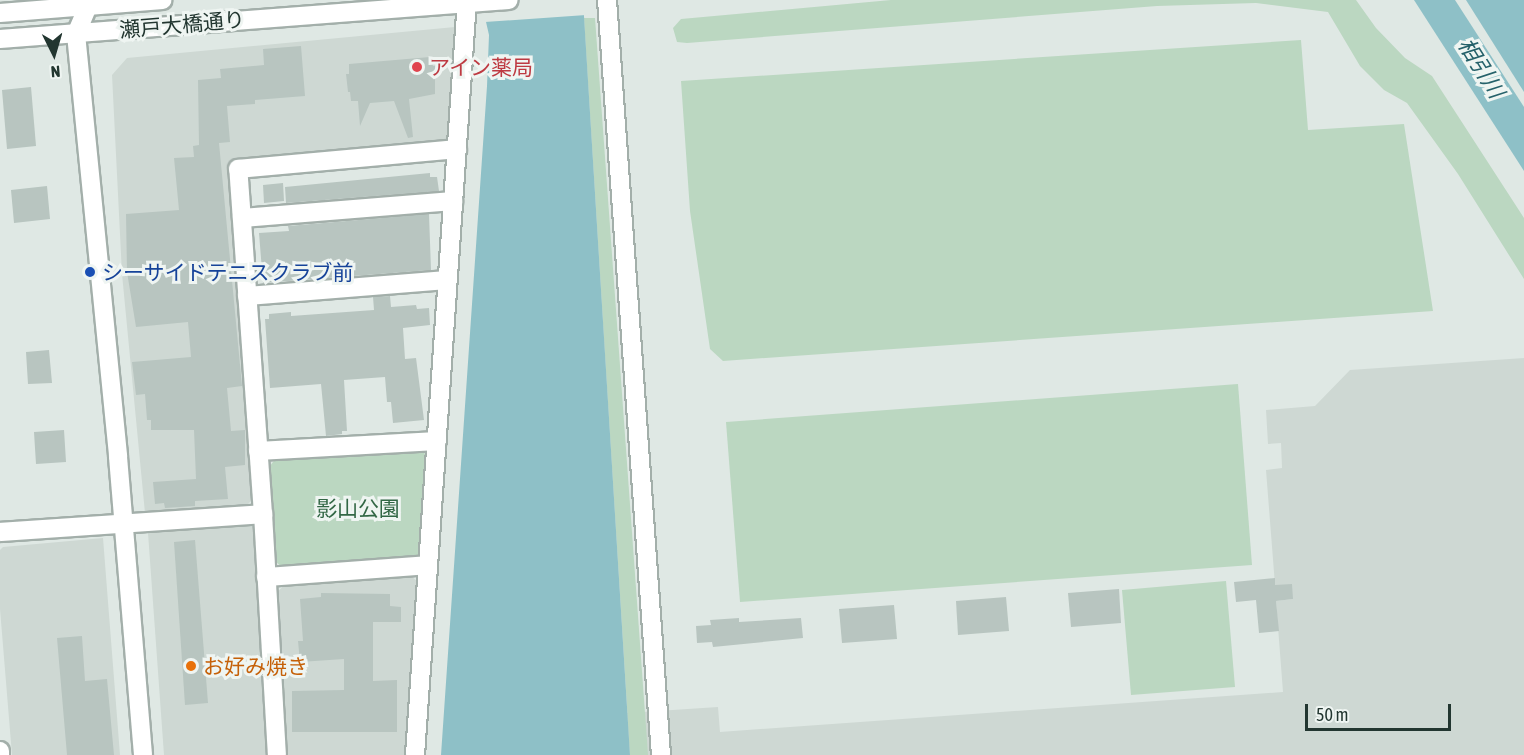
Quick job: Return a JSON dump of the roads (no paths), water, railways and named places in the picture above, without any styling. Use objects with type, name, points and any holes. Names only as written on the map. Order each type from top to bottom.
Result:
[{"type":"street","name":"瀬戸大橋通り","points":[[0,13],[58,4],[162,0]]},
{"type":"street","name":"瀬戸大橋通り","points":[[0,39],[508,0]]},
{"type":"street","points":[[607,0],[661,755]]},
{"type":"street","points":[[415,755],[447,280],[472,2]]},
{"type":"street","points":[[76,34],[88,3]]},
{"type":"street","points":[[58,4],[76,34],[143,755]]},
{"type":"street","points":[[277,755],[238,169],[457,149]]},
{"type":"street","points":[[242,218],[453,201]]},
{"type":"street","points":[[247,296],[447,280]]},
{"type":"street","points":[[258,451],[437,441]]},
{"type":"street","points":[[0,532],[262,514]]},
{"type":"street","points":[[266,577],[428,565]]},
{"type":"water","points":[[481,0],[583,0],[630,755],[441,755],[487,86],[489,35]]},
{"type":"water","name":"相引川","points":[[1414,0],[1455,0],[1524,107],[1524,171]]},
{"type":"water","points":[[1466,0],[1524,0],[1524,92]]},
{"type":"place","name":"アイン薬局","points":[[417,67]]},
{"type":"place","name":"シーサイドテニスクラブ前","points":[[90,272]]},
{"type":"place","name":"お好み焼き","points":[[191,666]]},
{"type":"park label","name":"影山公園","points":[[358,508]]}]
